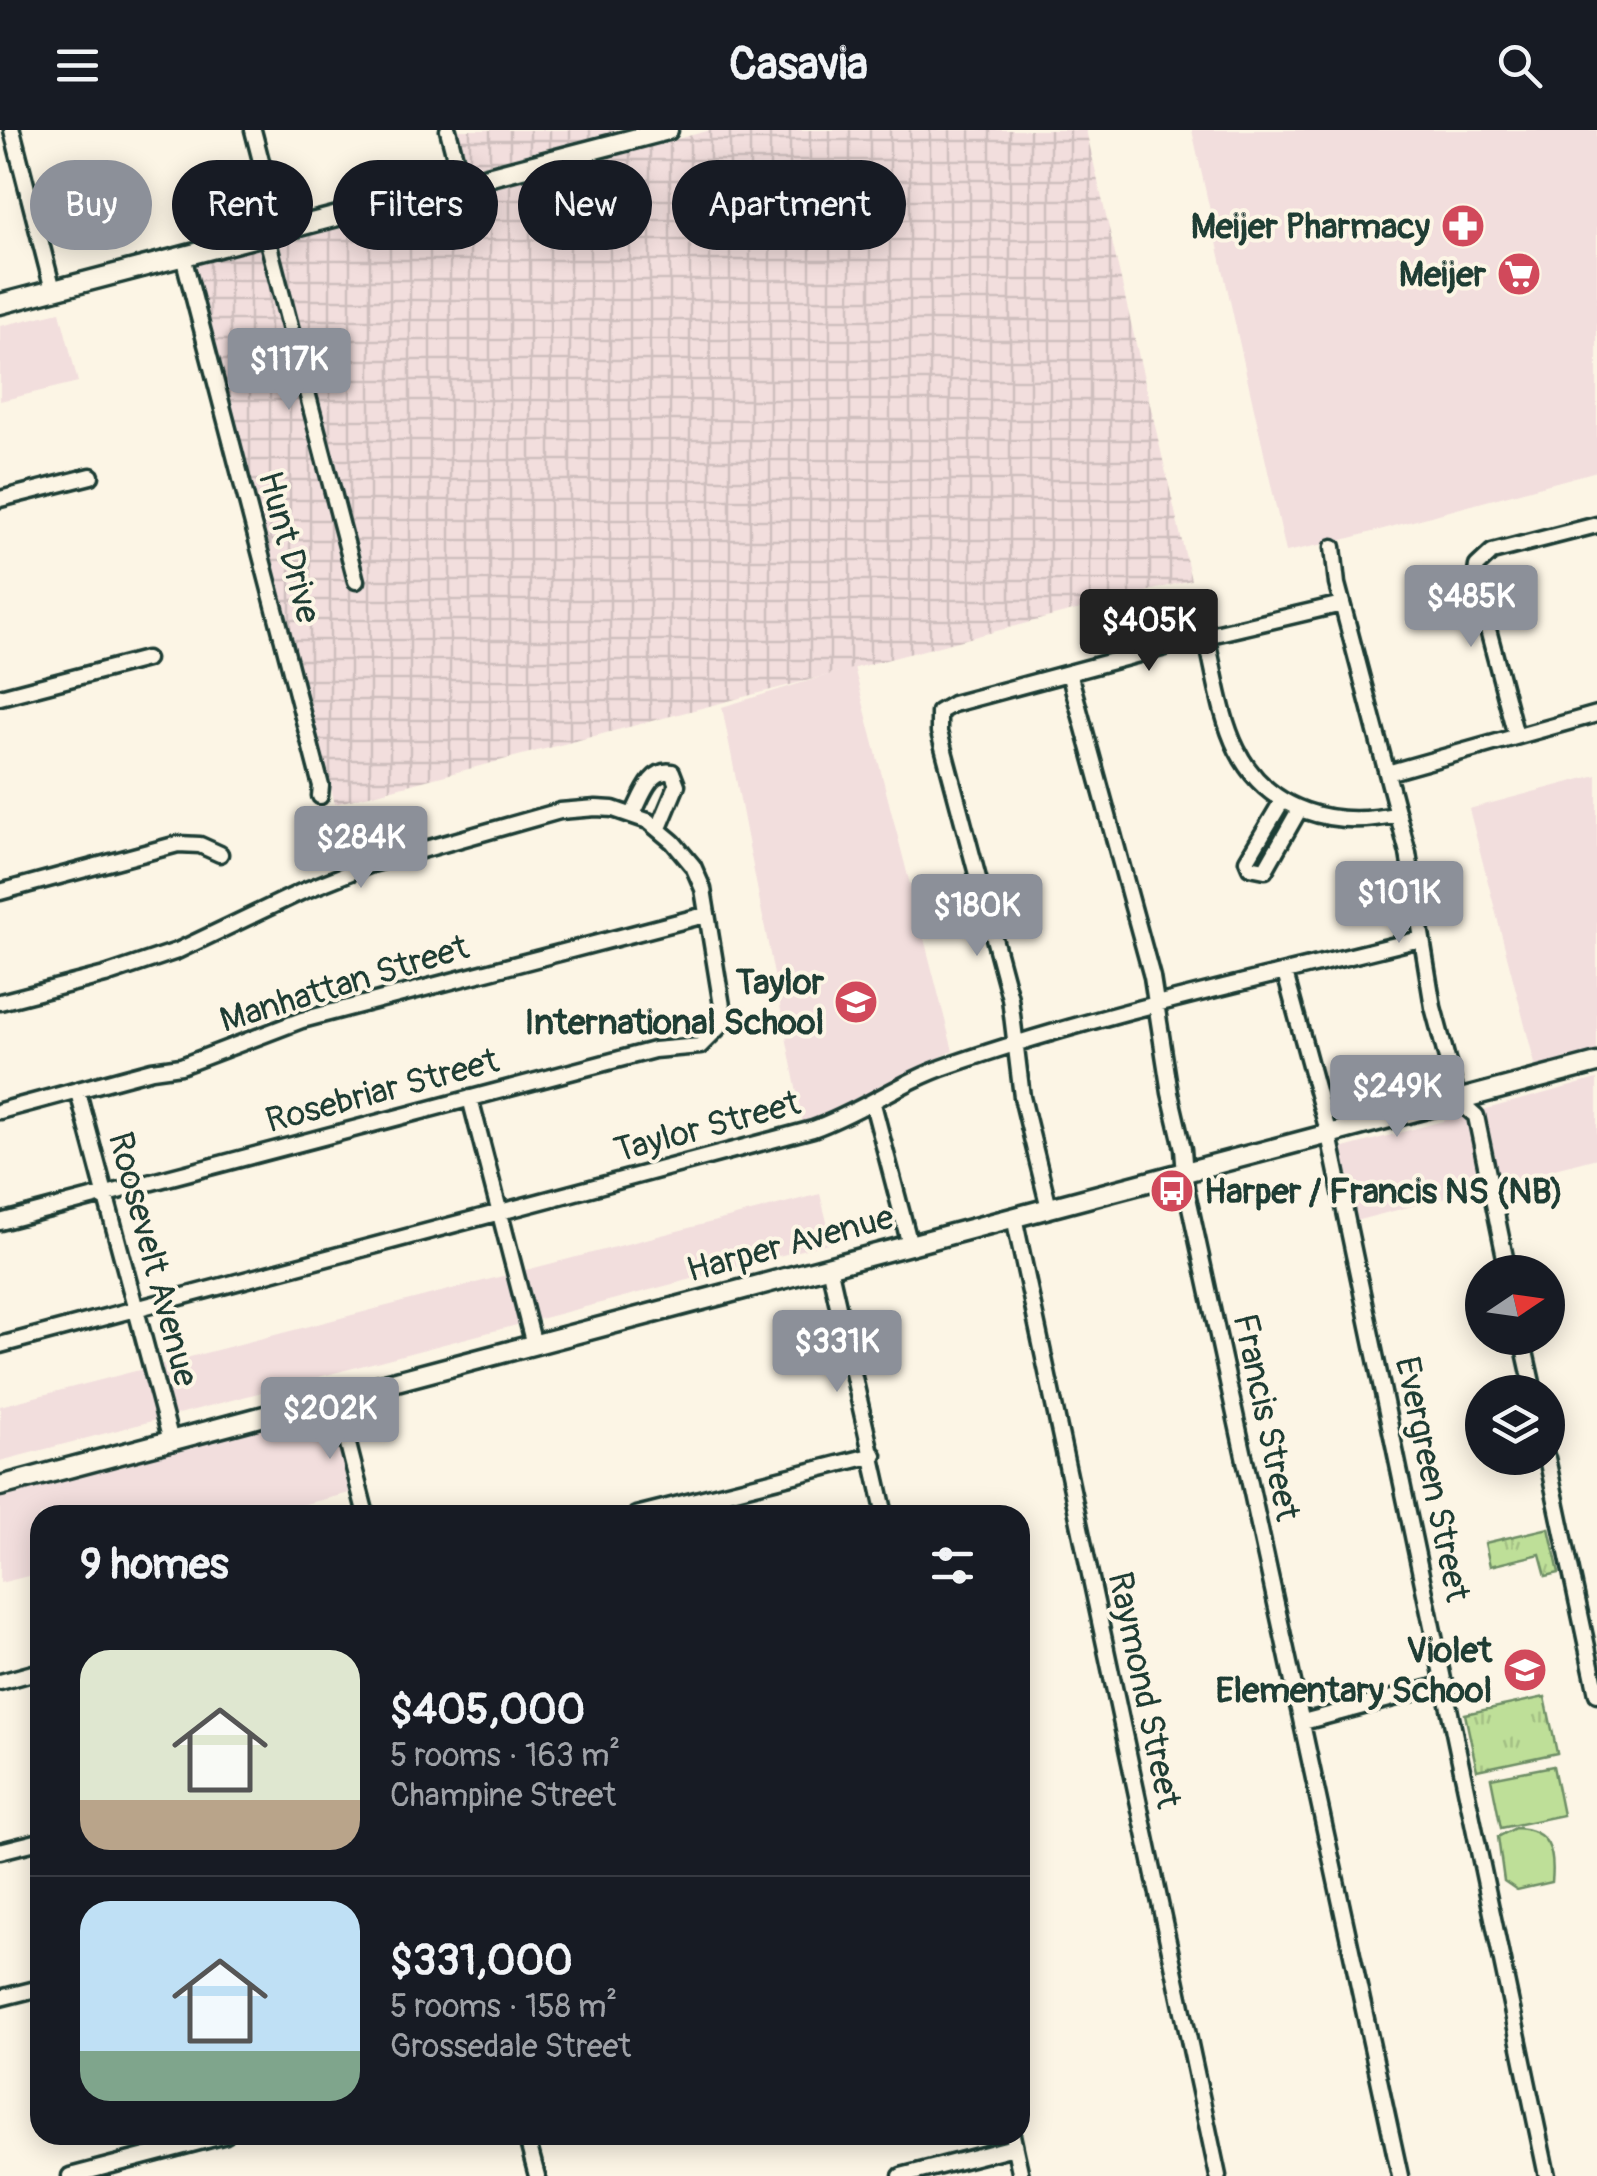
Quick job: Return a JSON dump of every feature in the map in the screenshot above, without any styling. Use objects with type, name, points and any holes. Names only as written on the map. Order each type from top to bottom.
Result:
[{"type":"main road","points":[[498,175],[668,130]]},
{"type":"main road","points":[[0,304],[206,250]]},
{"type":"main road","name":"Harper Avenue","points":[[0,1486],[1597,1063]]},
{"type":"street","points":[[12,130],[53,290]]},
{"type":"street","points":[[252,130],[258,160]]},
{"type":"street","points":[[448,130],[456,160]]},
{"type":"street","points":[[276,250],[356,581]]},
{"type":"street","name":"Hunt Drive","points":[[184,256],[308,734],[320,796]]},
{"type":"street","points":[[0,499],[91,476]]},
{"type":"street","points":[[1516,736],[1475,580],[1477,566],[1492,552],[1597,525]]},
{"type":"street","points":[[1333,546],[1342,604],[1414,884],[1433,1007],[1458,1100],[1476,1116],[1505,1255]]},
{"type":"street","points":[[1049,1208],[1022,1098],[1010,998],[939,732],[939,712],[953,704],[1206,636],[1342,604]]},
{"type":"street","points":[[1206,636],[1236,747],[1260,782],[1299,810],[1330,819],[1398,814]]},
{"type":"street","points":[[0,697],[146,659]]},
{"type":"street","name":"Francis Street","points":[[1070,673],[1158,1006],[1185,1171],[1400,2176]]},
{"type":"street","points":[[1387,773],[1597,714]]},
{"type":"street","points":[[0,1002],[177,952],[313,887],[420,848],[560,811],[596,808],[633,814],[656,774],[664,770],[672,772],[678,785],[658,828]]},
{"type":"street","points":[[1282,801],[1246,860],[1250,867],[1266,870],[1299,810]]},
{"type":"street","name":"Rosebriar Street","points":[[0,1222],[654,1050],[694,1048],[706,1042],[719,1028],[723,1012],[702,889],[694,866],[658,828],[633,814]]},
{"type":"street","points":[[0,892],[164,847],[189,843],[220,854]]},
{"type":"street","name":"Manhattan Street","points":[[0,1111],[152,1070],[181,1066],[302,1020],[705,914]]},
{"type":"street","name":"Taylor Street","points":[[0,1345],[813,1130],[874,1104],[926,1074],[1016,1042],[1420,939]]},
{"type":"street","name":"Evergreen Street","points":[[1284,973],[1329,1135],[1547,2176]]},
{"type":"street","name":"Roosevelt Avenue","points":[[78,1092],[170,1441]]},
{"type":"street","points":[[470,1098],[534,1345]]},
{"type":"street","points":[[874,1104],[910,1244]]},
{"type":"street","name":"Raymond Street","points":[[1014,1217],[1218,2176]]},
{"type":"street","points":[[829,1266],[883,1505]]},
{"type":"street","points":[[336,1398],[363,1505]]},
{"type":"street","points":[[676,1505],[874,1455]]},
{"type":"street","points":[[1551,1475],[1597,1694]]},
{"type":"street","points":[[0,1682],[30,1674]]},
{"type":"street","points":[[1303,1722],[1446,1684]]},
{"type":"street","points":[[0,1852],[30,1844]]},
{"type":"street","points":[[0,1998],[30,1990]]},
{"type":"street","points":[[70,2176],[188,2145]]},
{"type":"street","points":[[528,2145],[536,2176]]},
{"type":"street","points":[[901,2176],[1000,2145]]},
{"type":"street","points":[[1014,2145],[1021,2176]]},
{"type":"shaded area","points":[[454,130],[619,130],[498,161],[463,160]]},
{"type":"shaded area","points":[[711,130],[1086,130],[1191,580],[335,804],[194,266],[255,250],[313,250],[313,235],[333,229],[333,250],[498,250],[498,186],[518,181],[518,250],[652,250],[652,160],[597,160]]},
{"type":"shaded area","points":[[1192,130],[1597,130],[1597,471],[1286,552]]},
{"type":"shaded area","points":[[60,312],[78,382],[0,401],[0,326]]},
{"type":"shaded area","points":[[854,667],[953,1051],[803,1124],[722,707]]},
{"type":"shaded area","points":[[1597,775],[1597,1051],[1536,1068],[1469,809]]},
{"type":"shaded area","points":[[1597,1079],[1597,1158],[1355,1221],[1340,1149]]},
{"type":"shaded area","points":[[820,1194],[832,1242],[0,1461],[0,1406]]},
{"type":"shaded area","points":[[333,1409],[354,1492],[301,1505],[30,1505],[30,1576],[0,1583],[0,1496]]},
{"type":"green space","points":[[1549,1528],[1559,1573],[1546,1576],[1540,1554],[1490,1566],[1485,1543]]},
{"type":"green space","points":[[1545,1697],[1557,1753],[1477,1770],[1465,1714]]},
{"type":"green space","points":[[1553,1766],[1563,1815],[1501,1828],[1491,1778]]},
{"type":"green space","points":[[1515,1828],[1536,1833],[1548,1844],[1552,1882],[1517,1890],[1504,1881],[1498,1837]]},
{"type":"place","name":"Meijer Pharmacy","points":[[1463,226]]},
{"type":"place","name":"Meijer","points":[[1519,274]]},
{"type":"place","name":"Taylor International School","points":[[856,1002]]},
{"type":"place","name":"Harper / Francis NS (NB)","points":[[1172,1191]]},
{"type":"place","name":"Violet Elementary School","points":[[1525,1670]]}]
